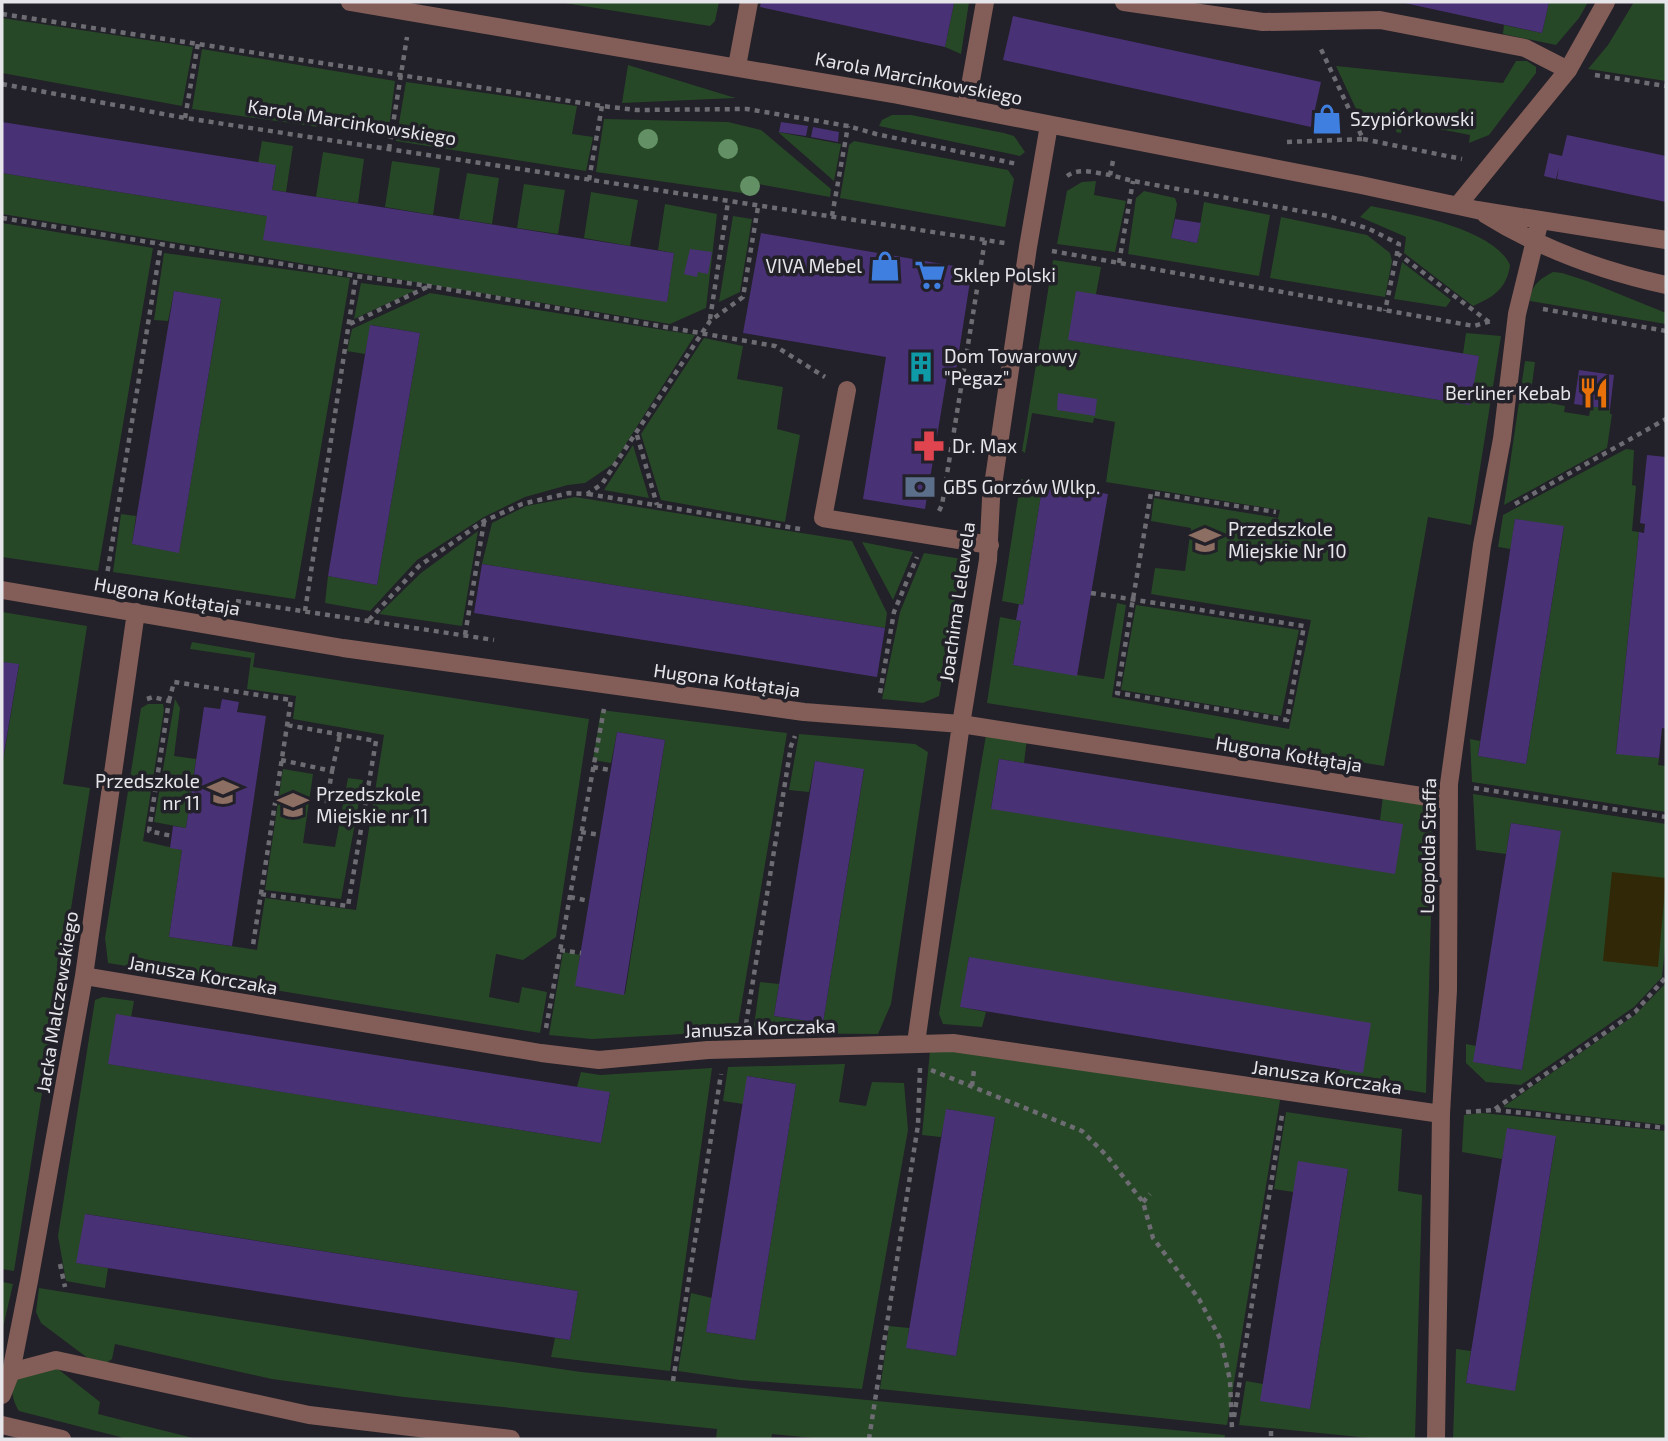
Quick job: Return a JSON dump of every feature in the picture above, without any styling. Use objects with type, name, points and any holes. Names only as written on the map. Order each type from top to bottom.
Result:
[{"type":"street","name":"Karola Marcinkowskiego","points":[[351,2],[737,66],[966,108],[1477,209],[1666,240]]},
{"type":"street","points":[[737,66],[749,2]]},
{"type":"street","points":[[966,108],[985,2]]},
{"type":"street","points":[[1124,2],[1263,22],[1380,20],[1525,48],[1568,71]]},
{"type":"street","points":[[1458,205],[1568,71],[1606,2]]},
{"type":"street","name":"Joachima Lelewela","points":[[916,1043],[961,724],[990,545],[991,499],[1049,125]]},
{"type":"street","name":"Karola Marcinkowskiego","points":[[1477,209],[1534,242],[1571,258],[1666,285]]},
{"type":"street","name":"Leopolda Staffa","points":[[1436,1439],[1441,1114],[1448,990],[1448,792],[1487,520],[1502,439],[1517,321],[1540,219]]},
{"type":"street","points":[[847,390],[823,518],[990,545]]},
{"type":"street","name":"Hugona Kołłątaja","points":[[2,590],[300,640],[804,712],[961,724],[1448,792]]},
{"type":"street","name":"Jacka Malczewskiego","points":[[2,1395],[11,1372],[84,976],[136,612]]},
{"type":"street","name":"Janusza Korczaka","points":[[84,976],[541,1053],[598,1060],[736,1048],[916,1043],[977,1045],[1285,1093],[1441,1114]]},
{"type":"street","points":[[11,1372],[56,1360],[309,1415],[511,1439]]},
{"type":"street","points":[[2,1424],[62,1439]]},
{"type":"path","points":[[2,14],[602,106],[636,110],[747,109],[848,126],[1026,166],[1040,174]]},
{"type":"path","points":[[1307,21],[1363,139]]},
{"type":"path","points":[[185,118],[198,43]]},
{"type":"path","points":[[1568,71],[1666,86]]},
{"type":"path","points":[[389,149],[401,75]]},
{"type":"path","name":"Karola Marcinkowskiego","points":[[2,84],[185,118],[1028,247]]},
{"type":"path","points":[[589,180],[602,106]]},
{"type":"path","points":[[832,216],[848,126]]},
{"type":"path","points":[[1110,175],[1118,138]]},
{"type":"path","points":[[1276,143],[1363,139],[1459,158],[1485,170]]},
{"type":"path","points":[[1084,171],[1328,216],[1369,229],[1399,244],[1385,312]]},
{"type":"path","points":[[1118,264],[1133,181]]},
{"type":"path","points":[[587,494],[602,485],[710,321],[728,202]]},
{"type":"path","points":[[710,321],[743,297],[758,207]]},
{"type":"path","points":[[2,218],[429,286],[775,345],[847,390]]},
{"type":"path","points":[[879,700],[894,612],[926,535],[942,505],[985,240]]},
{"type":"path","points":[[106,581],[161,244]]},
{"type":"path","points":[[1049,251],[1474,326],[1489,322],[1517,321],[1536,308],[1666,331]]},
{"type":"path","points":[[1397,253],[1489,322]]},
{"type":"path","points":[[300,640],[356,276]]},
{"type":"path","points":[[349,325],[429,286]]},
{"type":"path","points":[[1487,520],[1666,419]]},
{"type":"path","points":[[637,434],[657,505]]},
{"type":"path","points":[[368,620],[419,566],[484,521],[522,504],[569,493],[802,529]]},
{"type":"path","points":[[1091,593],[1133,599],[1304,626],[1287,720],[1117,693],[1133,599],[1151,493],[1276,512]]},
{"type":"path","points":[[465,635],[484,521]]},
{"type":"path","points":[[172,836],[149,831],[174,682],[291,700],[253,945]]},
{"type":"path","points":[[541,1053],[608,684]]},
{"type":"path","points":[[139,701],[153,697],[169,701]]},
{"type":"path","points":[[673,1381],[722,1062],[736,1048],[746,1027],[791,746],[804,712]]},
{"type":"path","points":[[261,894],[348,906],[376,741],[287,725]]},
{"type":"path","points":[[324,820],[340,735]]},
{"type":"path","points":[[281,760],[332,771]]},
{"type":"path","points":[[593,767],[610,770]]},
{"type":"path","points":[[1448,792],[1666,817]]},
{"type":"path","points":[[581,832],[600,835]]},
{"type":"path","points":[[570,898],[589,901]]},
{"type":"path","points":[[560,950],[581,953]]},
{"type":"path","points":[[1494,1110],[1635,1012],[1666,977]]},
{"type":"path","points":[[869,1439],[918,1125],[920,1066],[1082,1131],[1107,1156],[1143,1202],[1153,1238],[1199,1299],[1222,1340],[1230,1380],[1232,1429],[1285,1093]]},
{"type":"path","points":[[1441,1114],[1494,1110],[1666,1128]]},
{"type":"path","points":[[1143,1202],[1150,1194]]},
{"type":"path","points":[[1271,1431],[1271,1439]]},
{"type":"green space","points":[[558,2],[719,2],[715,21],[710,26]]},
{"type":"green space","points":[[949,2],[969,2],[961,54],[945,47],[954,3]]},
{"type":"green space","points":[[1549,2],[1588,2],[1579,18],[1556,45],[1503,34],[1504,25],[1542,33]]},
{"type":"green space","points":[[1634,2],[1666,2],[1666,81],[1588,69],[1608,45]]},
{"type":"green space","points":[[2,18],[193,47],[182,106],[2,73]]},
{"type":"green space","points":[[202,49],[395,81],[388,137],[192,109]]},
{"type":"green space","points":[[1516,61],[1527,61],[1536,67],[1536,73],[1489,135],[1469,143],[1470,135],[1403,122],[1401,133],[1396,132],[1398,121],[1369,115],[1367,127],[1364,126],[1336,66],[1503,83]]},
{"type":"green space","points":[[628,65],[732,97],[736,98],[622,103]]},
{"type":"green space","points":[[406,82],[577,106],[572,134],[593,137],[586,171],[396,141]]},
{"type":"green space","points":[[892,115],[911,115],[1004,133],[1014,136],[1025,152],[1020,156],[879,126],[882,120]]},
{"type":"green space","points":[[604,119],[728,122],[761,130],[831,189],[830,197],[758,184],[756,195],[596,172]]},
{"type":"green space","points":[[778,132],[841,144],[834,181]]},
{"type":"green space","points":[[262,141],[293,146],[286,192],[272,190],[276,166],[258,163]]},
{"type":"green space","points":[[854,141],[1008,170],[1014,179],[1005,227],[840,198],[849,145]]},
{"type":"green space","points":[[323,152],[364,159],[358,203],[316,197]]},
{"type":"green space","points":[[392,161],[440,168],[433,215],[385,207]]},
{"type":"green space","points":[[2,173],[267,216],[667,301],[674,253],[658,250],[665,204],[717,214],[706,308],[670,324],[2,214]]},
{"type":"green space","points":[[467,173],[499,178],[492,224],[459,219]]},
{"type":"green space","points":[[1096,181],[1094,195],[1126,201],[1115,252],[1057,244],[1067,191],[1082,182]]},
{"type":"green space","points":[[524,184],[565,190],[558,234],[517,228]]},
{"type":"green space","points":[[1144,191],[1175,198],[1177,204],[1171,238],[1197,243],[1204,202],[1270,215],[1259,276],[1128,254],[1136,198]]},
{"type":"green space","points":[[591,192],[638,200],[630,246],[584,238]]},
{"type":"green space","points":[[1371,206],[1448,225],[1486,241],[1501,252],[1510,265],[1503,286],[1473,306],[1404,253],[1406,237],[1360,217]]},
{"type":"green space","points":[[733,216],[752,219],[740,292],[719,302]]},
{"type":"green space","points":[[1281,217],[1367,235],[1390,253],[1392,261],[1385,297],[1270,278]]},
{"type":"green space","points":[[2,223],[153,248],[98,571],[2,557]]},
{"type":"green space","points":[[164,253],[350,278],[295,599],[113,572],[121,514],[136,516],[132,544],[179,552],[221,300],[174,291],[168,321],[154,320]]},
{"type":"green space","points":[[1053,260],[1101,267],[1096,294],[1069,340],[1470,405],[1478,356],[1463,354],[1466,333],[1501,336],[1471,525],[1428,517],[1384,766],[987,703],[1000,617],[1021,621],[1013,665],[1104,679],[1117,603],[1126,605],[1112,697],[1289,729],[1311,620],[1151,594],[1155,568],[1185,571],[1191,528],[1151,521],[1154,498],[1278,518],[1280,510],[1106,482],[1115,422],[1094,418],[1093,423],[1032,413],[1025,453],[1022,451]]},
{"type":"green space","points":[[1402,262],[1451,300],[1446,307],[1394,299]]},
{"type":"green space","points":[[1553,272],[1587,281],[1666,313],[1666,324],[1530,301],[1537,283]]},
{"type":"green space","points":[[361,283],[416,290],[354,319]]},
{"type":"green space","points":[[430,293],[695,335],[613,464],[585,483],[525,497],[484,517],[417,560],[370,611],[325,603],[328,576],[377,585],[420,333],[371,325],[365,354],[347,351],[352,329]]},
{"type":"green space","points":[[704,338],[743,346],[737,379],[783,387],[777,429],[800,435],[785,522],[661,500],[641,434]]},
{"type":"green space","points":[[1525,361],[1535,362],[1530,399],[1565,406],[1564,412],[1589,416],[1591,406],[1610,409],[1612,414],[1607,448],[1504,505]]},
{"type":"green space","points":[[633,445],[649,498],[604,490]]},
{"type":"green space","points":[[1626,449],[1634,450],[1632,485],[1636,486],[1632,531],[1639,532],[1616,753],[1659,758],[1658,765],[1666,766],[1666,812],[1472,782],[1470,739],[1480,741],[1478,756],[1526,764],[1564,527],[1515,519],[1511,549],[1498,547],[1503,515]]},
{"type":"green space","points":[[1021,479],[1043,483],[1023,605],[1002,601]]},
{"type":"green space","points":[[575,497],[852,541],[887,613],[885,628],[482,564],[492,523],[526,506]]},
{"type":"green space","points":[[478,531],[462,626],[379,614],[421,573]]},
{"type":"green space","points":[[862,542],[913,552],[893,600]]},
{"type":"green space","points":[[924,553],[962,559],[939,696],[923,703],[882,699],[900,612]]},
{"type":"green space","points":[[1136,605],[1299,630],[1281,716],[1121,690]]},
{"type":"green space","points":[[2,612],[87,626],[63,784],[90,788],[14,1271],[2,1269],[2,767],[19,665],[2,662]]},
{"type":"green space","points":[[192,642],[255,653],[253,667],[589,719],[556,937],[523,960],[496,954],[489,997],[519,1003],[522,987],[547,992],[540,1033],[108,963],[105,938],[141,708],[148,704],[163,704],[164,710],[143,841],[182,850],[169,937],[257,950],[265,898],[356,910],[384,735],[293,719],[296,696],[247,689],[251,658],[190,649]]},
{"type":"green space","points":[[175,699],[180,708],[174,756],[196,759],[186,828],[154,822]]},
{"type":"green space","points":[[601,710],[787,733],[737,1031],[592,1039],[549,1035],[563,952],[580,955],[576,986],[625,994],[665,740],[617,732],[611,763],[593,760]]},
{"type":"green space","points":[[799,734],[915,744],[928,752],[891,1004],[878,1034],[753,1033],[760,982],[779,984],[774,1016],[823,1023],[864,770],[815,761],[809,792],[789,790]]},
{"type":"green space","points":[[986,735],[1027,738],[1024,763],[999,759],[991,808],[1402,824],[1380,820],[1383,796],[1404,797],[1434,809],[1426,1093],[1338,1079],[1340,1069],[969,957],[961,1007],[986,1012],[982,1027],[943,1024],[939,1014]]},
{"type":"green space","points":[[283,769],[313,774],[303,843],[335,847],[348,778],[363,780],[341,899],[265,890]]},
{"type":"green space","points":[[1473,794],[1666,824],[1666,939],[1662,977],[1634,1007],[1521,1085],[1486,1082],[1466,1063],[1466,1044],[1476,1046],[1474,1062],[1522,1070],[1560,831],[1511,823],[1506,854],[1476,850]]},
{"type":"green space","points":[[1666,983],[1666,1125],[1503,1107],[1635,1015]]},
{"type":"green space","points":[[103,997],[134,1001],[131,1017],[109,1064],[601,1143],[610,1093],[577,1087],[581,1072],[600,1075],[712,1068],[670,1371],[551,1357],[555,1338],[570,1340],[578,1291],[86,1214],[77,1263],[108,1268],[105,1288],[66,1281],[58,1236],[95,1000]]},
{"type":"green space","points":[[930,1051],[982,1051],[1280,1100],[1227,1425],[880,1389],[889,1326],[909,1328],[907,1348],[956,1356],[995,1118],[947,1109],[941,1137],[922,1135]]},
{"type":"green space","points":[[845,1064],[839,1102],[866,1106],[872,1082],[904,1083],[908,1130],[862,1389],[740,1380],[678,1371],[691,1293],[712,1298],[706,1332],[755,1340],[796,1084],[748,1076],[743,1104],[723,1101],[728,1067]]},
{"type":"green space","points":[[1286,1112],[1402,1129],[1398,1191],[1422,1195],[1415,1439],[1379,1439],[1239,1425],[1246,1381],[1263,1384],[1310,1409],[1348,1170],[1293,1192],[1274,1189]]},
{"type":"green space","points":[[1482,1113],[1666,1131],[1666,1439],[1453,1439],[1456,1349],[1471,1351],[1466,1383],[1515,1390],[1556,1137],[1508,1128],[1502,1159],[1462,1152],[1464,1115]]},
{"type":"green space","points":[[2,1282],[13,1284],[2,1332]]},
{"type":"green space","points":[[39,1288],[581,1372],[1225,1435],[1224,1439],[824,1439],[772,1434],[771,1439],[716,1439],[717,1429],[404,1397],[272,1379],[115,1344],[112,1359],[102,1366],[41,1323],[36,1312]]},
{"type":"green space","points":[[19,1361],[58,1369],[100,1402],[98,1414],[197,1439],[128,1439],[19,1411],[13,1399],[12,1386]]},
{"type":"sand","points":[[1612,872],[1666,878],[1658,967],[1603,961]]},
{"type":"building","points":[[761,2],[954,3],[945,47],[760,7]]},
{"type":"building","points":[[1400,2],[1549,2],[1542,33]]},
{"type":"building","points":[[1013,16],[1321,82],[1311,127],[1003,60]]},
{"type":"building","name":"Szypiórkowski","points":[[1322,108],[1336,111],[1332,130],[1318,127]]},
{"type":"building","points":[[1373,116],[1394,120],[1393,127],[1371,123]]},
{"type":"building","points":[[2,122],[276,165],[272,190],[674,253],[667,302],[263,240],[267,216],[2,173]]},
{"type":"building","points":[[781,122],[808,126],[806,136],[779,132]]},
{"type":"building","points":[[813,127],[839,132],[838,142],[811,137]]},
{"type":"building","points":[[1567,135],[1666,156],[1666,202],[1557,179],[1559,167],[1556,179],[1544,176],[1549,153],[1562,156]]},
{"type":"building","points":[[1175,219],[1201,223],[1197,243],[1171,238]]},
{"type":"building","name":"Dom Towarowy \"Pegaz\"","points":[[761,233],[972,269],[955,377],[947,376],[925,509],[863,499],[886,357],[743,333]]},
{"type":"building","points":[[690,249],[712,252],[708,274],[698,272],[697,277],[684,274]]},
{"type":"building","points":[[174,291],[221,299],[179,553],[132,544]]},
{"type":"building","points":[[1076,291],[1479,356],[1470,405],[1068,340]]},
{"type":"building","points":[[370,325],[420,333],[377,585],[328,576]]},
{"type":"building","name":"Berliner Kebab","points":[[1579,370],[1614,375],[1610,409],[1574,404]]},
{"type":"building","points":[[1058,393],[1097,399],[1095,416],[1057,410]]},
{"type":"building","points":[[1647,455],[1666,457],[1666,729],[1662,728],[1659,758],[1616,754],[1639,532],[1644,533],[1645,524],[1640,523]]},
{"type":"building","points":[[1043,483],[1108,494],[1077,676],[1013,665],[1021,621],[1016,620],[1019,604],[1023,605]]},
{"type":"building","points":[[1515,519],[1564,526],[1526,764],[1478,756]]},
{"type":"building","points":[[482,564],[885,628],[877,677],[474,613]]},
{"type":"building","points":[[2,662],[19,664],[3,759],[2,759]]},
{"type":"building","name":"Przedszkole nr 11","points":[[222,699],[239,702],[237,712],[266,716],[232,946],[169,937],[182,850],[170,848],[173,826],[186,828],[204,707],[220,709]]},
{"type":"building","points":[[617,732],[665,740],[624,995],[575,986]]},
{"type":"building","points":[[999,759],[1403,824],[1395,874],[991,809]]},
{"type":"building","points":[[815,761],[864,769],[823,1023],[774,1016]]},
{"type":"building","points":[[1511,823],[1561,831],[1522,1070],[1473,1062]]},
{"type":"building","points":[[969,957],[1371,1023],[1363,1073],[960,1007]]},
{"type":"building","points":[[116,1014],[610,1092],[601,1143],[108,1064]]},
{"type":"building","points":[[747,1076],[796,1084],[755,1340],[706,1332]]},
{"type":"building","points":[[946,1109],[995,1117],[956,1356],[906,1348]]},
{"type":"building","points":[[1507,1128],[1556,1136],[1515,1391],[1466,1383]]},
{"type":"building","points":[[1298,1161],[1348,1169],[1310,1409],[1260,1401]]},
{"type":"building","points":[[85,1214],[578,1291],[570,1340],[76,1263]]},
{"type":"place","name":"Szypiórkowski","points":[[1327,119]]},
{"type":"place","name":"VIVA Mebel","points":[[885,266]]},
{"type":"place","name":"Sklep Polski","points":[[930,275]]},
{"type":"place","name":"Dom Towarowy \"Pegaz\"","points":[[921,367]]},
{"type":"place","name":"Berliner Kebab","points":[[1594,393]]},
{"type":"place","name":"Dr. Max","points":[[929,446]]},
{"type":"place","name":"GBS Gorzów Wlkp.","points":[[920,487]]},
{"type":"place","name":"Przedszkole Miejskie Nr 10","points":[[1205,540]]},
{"type":"place","name":"Przedszkole nr 11","points":[[223,792]]},
{"type":"place","name":"Przedszkole Miejskie nr 11","points":[[293,805]]}]
